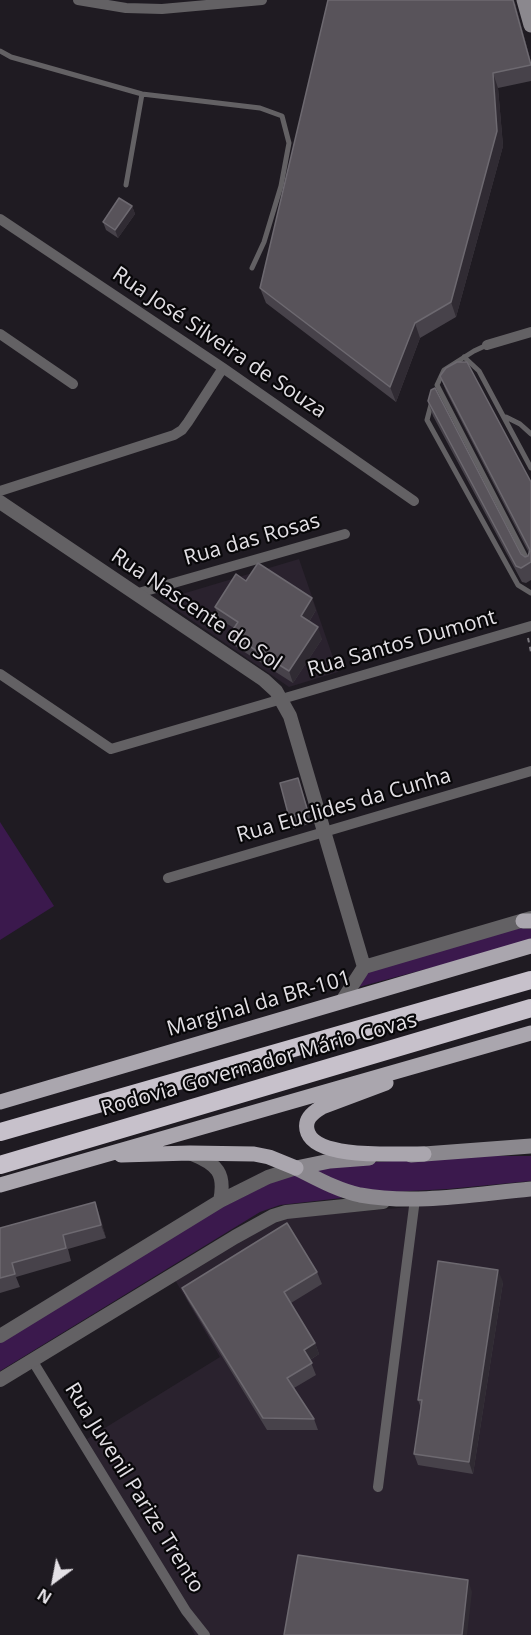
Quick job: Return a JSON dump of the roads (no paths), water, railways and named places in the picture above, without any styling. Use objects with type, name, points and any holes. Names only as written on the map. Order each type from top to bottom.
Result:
[{"type":"highway","name":"Rodovia Governador Mário Covas","points":[[0,1132],[531,980]]},
{"type":"highway","name":"Rodovia Governador Mário Covas","points":[[0,1165],[531,1008]]},
{"type":"highway","points":[[0,1125],[46,1118]]},
{"type":"highway","points":[[0,1177],[79,1141]]},
{"type":"main road","points":[[524,0],[531,25]]},
{"type":"main road","name":"Marginal da BR-101","points":[[0,1102],[531,946]]},
{"type":"main road","points":[[0,1185],[531,1033]]},
{"type":"main road","points":[[424,1154],[332,1150],[317,1143],[310,1137],[306,1128],[308,1118],[322,1107],[413,1073],[426,1063]]},
{"type":"main road","points":[[296,1168],[330,1161],[531,1146]]},
{"type":"main road","points":[[98,1156],[190,1153],[254,1154],[269,1157],[333,1187],[359,1195],[413,1199],[531,1189]]},
{"type":"street","points":[[78,0],[126,8],[162,9],[262,0]]},
{"type":"street","name":"Rua José Silveira de Souza","points":[[0,219],[223,368],[414,501]]},
{"type":"street","points":[[487,345],[531,332]]},
{"type":"street","points":[[0,334],[73,384]]},
{"type":"street","points":[[0,491],[174,435],[188,422],[223,368]]},
{"type":"street","name":"Rua Nascente do Sol","points":[[0,502],[264,680],[276,691],[291,716],[364,967]]},
{"type":"street","name":"Rua das Rosas","points":[[135,594],[345,534]]},
{"type":"street","name":"Rua Santos Dumont","points":[[0,674],[111,749],[531,626]]},
{"type":"street","name":"Rua Euclides da Cunha","points":[[168,878],[531,771]]},
{"type":"street","points":[[342,1001],[364,967],[528,920]]},
{"type":"street","points":[[190,1153],[206,1159],[219,1172],[222,1183],[219,1202]]},
{"type":"street","points":[[0,1336],[219,1202],[268,1176],[296,1168]]},
{"type":"street","points":[[0,1380],[273,1216],[308,1209],[413,1199],[378,1487]]},
{"type":"street","name":"Rua Juvenil Parize Trento","points":[[32,1360],[186,1611],[205,1635]]},
{"type":"lane","points":[[0,51],[11,57],[142,94],[260,108],[282,116],[290,143],[281,186],[264,242],[252,268]]},
{"type":"lane","points":[[126,185],[142,94]]},
{"type":"lane","points":[[487,345],[444,370],[427,420],[518,585],[531,593]]},
{"type":"lane","points":[[464,357],[479,371],[531,468]]},
{"type":"lane","points":[[437,385],[531,567]]},
{"type":"lane","points":[[505,416],[520,424],[531,434]]}]
